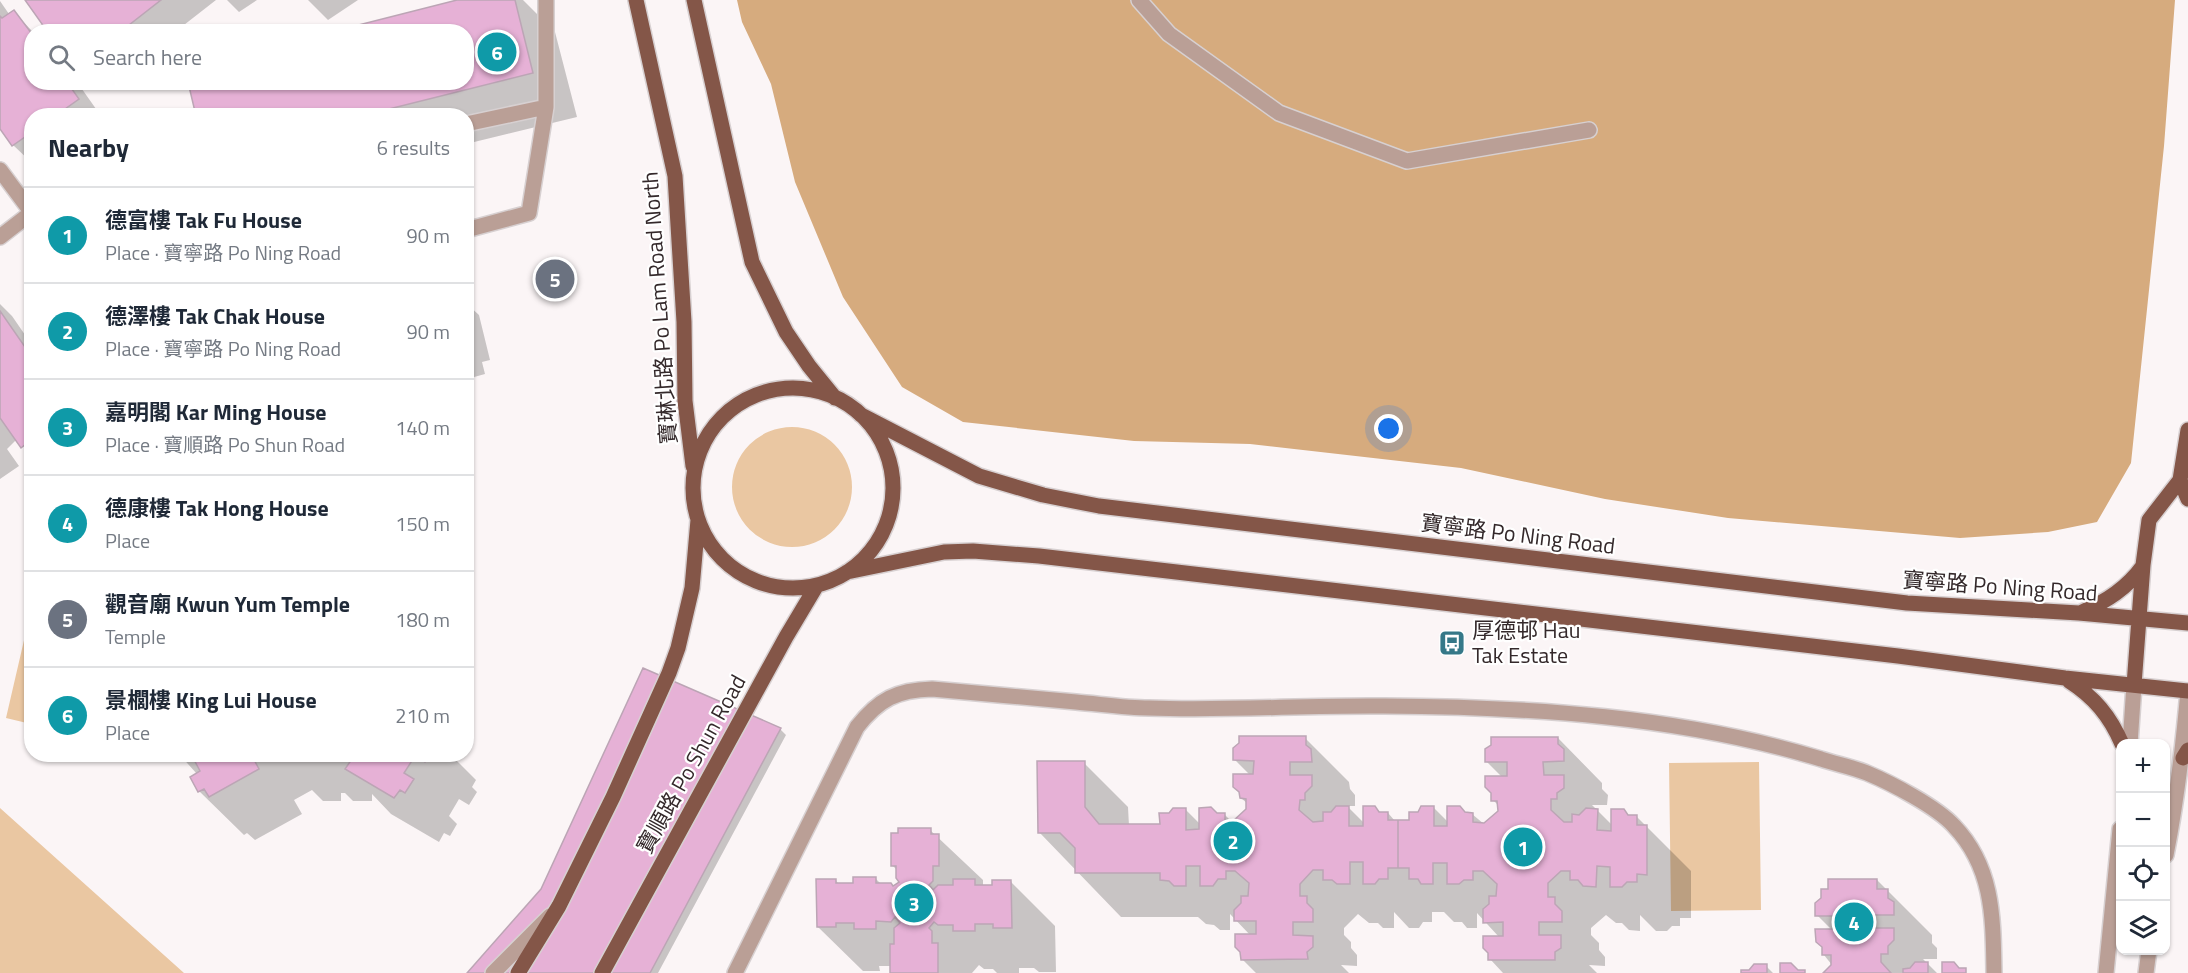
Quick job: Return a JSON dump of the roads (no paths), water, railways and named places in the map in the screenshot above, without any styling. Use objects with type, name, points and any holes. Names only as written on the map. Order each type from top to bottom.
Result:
[{"type":"main road","name":"寶琳北路 Po Lam Road North","points":[[636,0],[675,176],[684,322],[685,401],[694,472]]},
{"type":"main road","points":[[694,0],[752,262],[786,332],[809,366],[835,398]]},
{"type":"main road","points":[[847,572],[871,551],[883,532],[892,506],[892,477],[886,450],[871,426],[861,415],[835,398],[818,392],[791,389],[765,392],[733,408],[708,434],[697,458],[693,502],[698,520],[711,546],[732,567],[758,582],[787,588],[817,585],[847,572],[944,552],[973,551],[1039,556],[1898,656],[2065,678],[2188,690]]},
{"type":"main road","name":"寶寧路 Po Ning Road","points":[[861,415],[979,476],[1043,495],[1089,504],[1907,603],[2079,613],[2188,623]]},
{"type":"main road","points":[[2134,685],[2143,565],[2149,520],[2180,480],[2188,430]]},
{"type":"main road","points":[[2180,480],[2188,499]]},
{"type":"main road","points":[[518,973],[560,906],[613,797],[675,656],[692,588],[698,520]]},
{"type":"main road","points":[[2079,613],[2113,596],[2128,584],[2143,565]]},
{"type":"main road","name":"寶順路 Po Shun Road","points":[[604,971],[786,637],[817,585]]},
{"type":"main road","points":[[2065,678],[2083,690],[2101,707],[2113,723],[2120,739]]},
{"type":"street","points":[[474,228],[529,213],[546,107],[546,0]]},
{"type":"street","points":[[1139,0],[1169,34],[1279,113],[1407,161],[1588,130]]},
{"type":"street","points":[[474,122],[546,107]]},
{"type":"street","points":[[0,170],[24,203]]},
{"type":"street","points":[[0,237],[24,218]]},
{"type":"street","points":[[2130,739],[2134,685]]},
{"type":"street","points":[[735,973],[857,727],[868,713],[882,702],[897,693],[915,689],[1150,708],[1385,706],[1589,715],[1660,723],[1730,735],[1799,752],[1867,773],[1934,808],[1968,841],[1987,882],[1994,973]]},
{"type":"street","points":[[2168,847],[2185,754],[2188,690]]},
{"type":"street","points":[[2106,973],[2119,847]]},
{"type":"street","points":[[493,973],[560,906]]},
{"type":"street","points":[[2146,973],[2148,955]]},
{"type":"place","name":"景櫚樓 King Lui House","points":[[497,52]]},
{"type":"place","name":"觀音廟 Kwun Yum Temple","points":[[555,279]]},
{"type":"place","name":"厚德邨 Hau Tak Estate","points":[[1452,643]]},
{"type":"place","name":"德澤樓 Tak Chak House","points":[[1233,841]]},
{"type":"place","name":"德富樓 Tak Fu House","points":[[1523,847]]},
{"type":"place","name":"嘉明閣 Kar Ming House","points":[[914,903]]},
{"type":"place","name":"德康樓 Tak Hong House","points":[[1854,922]]}]
